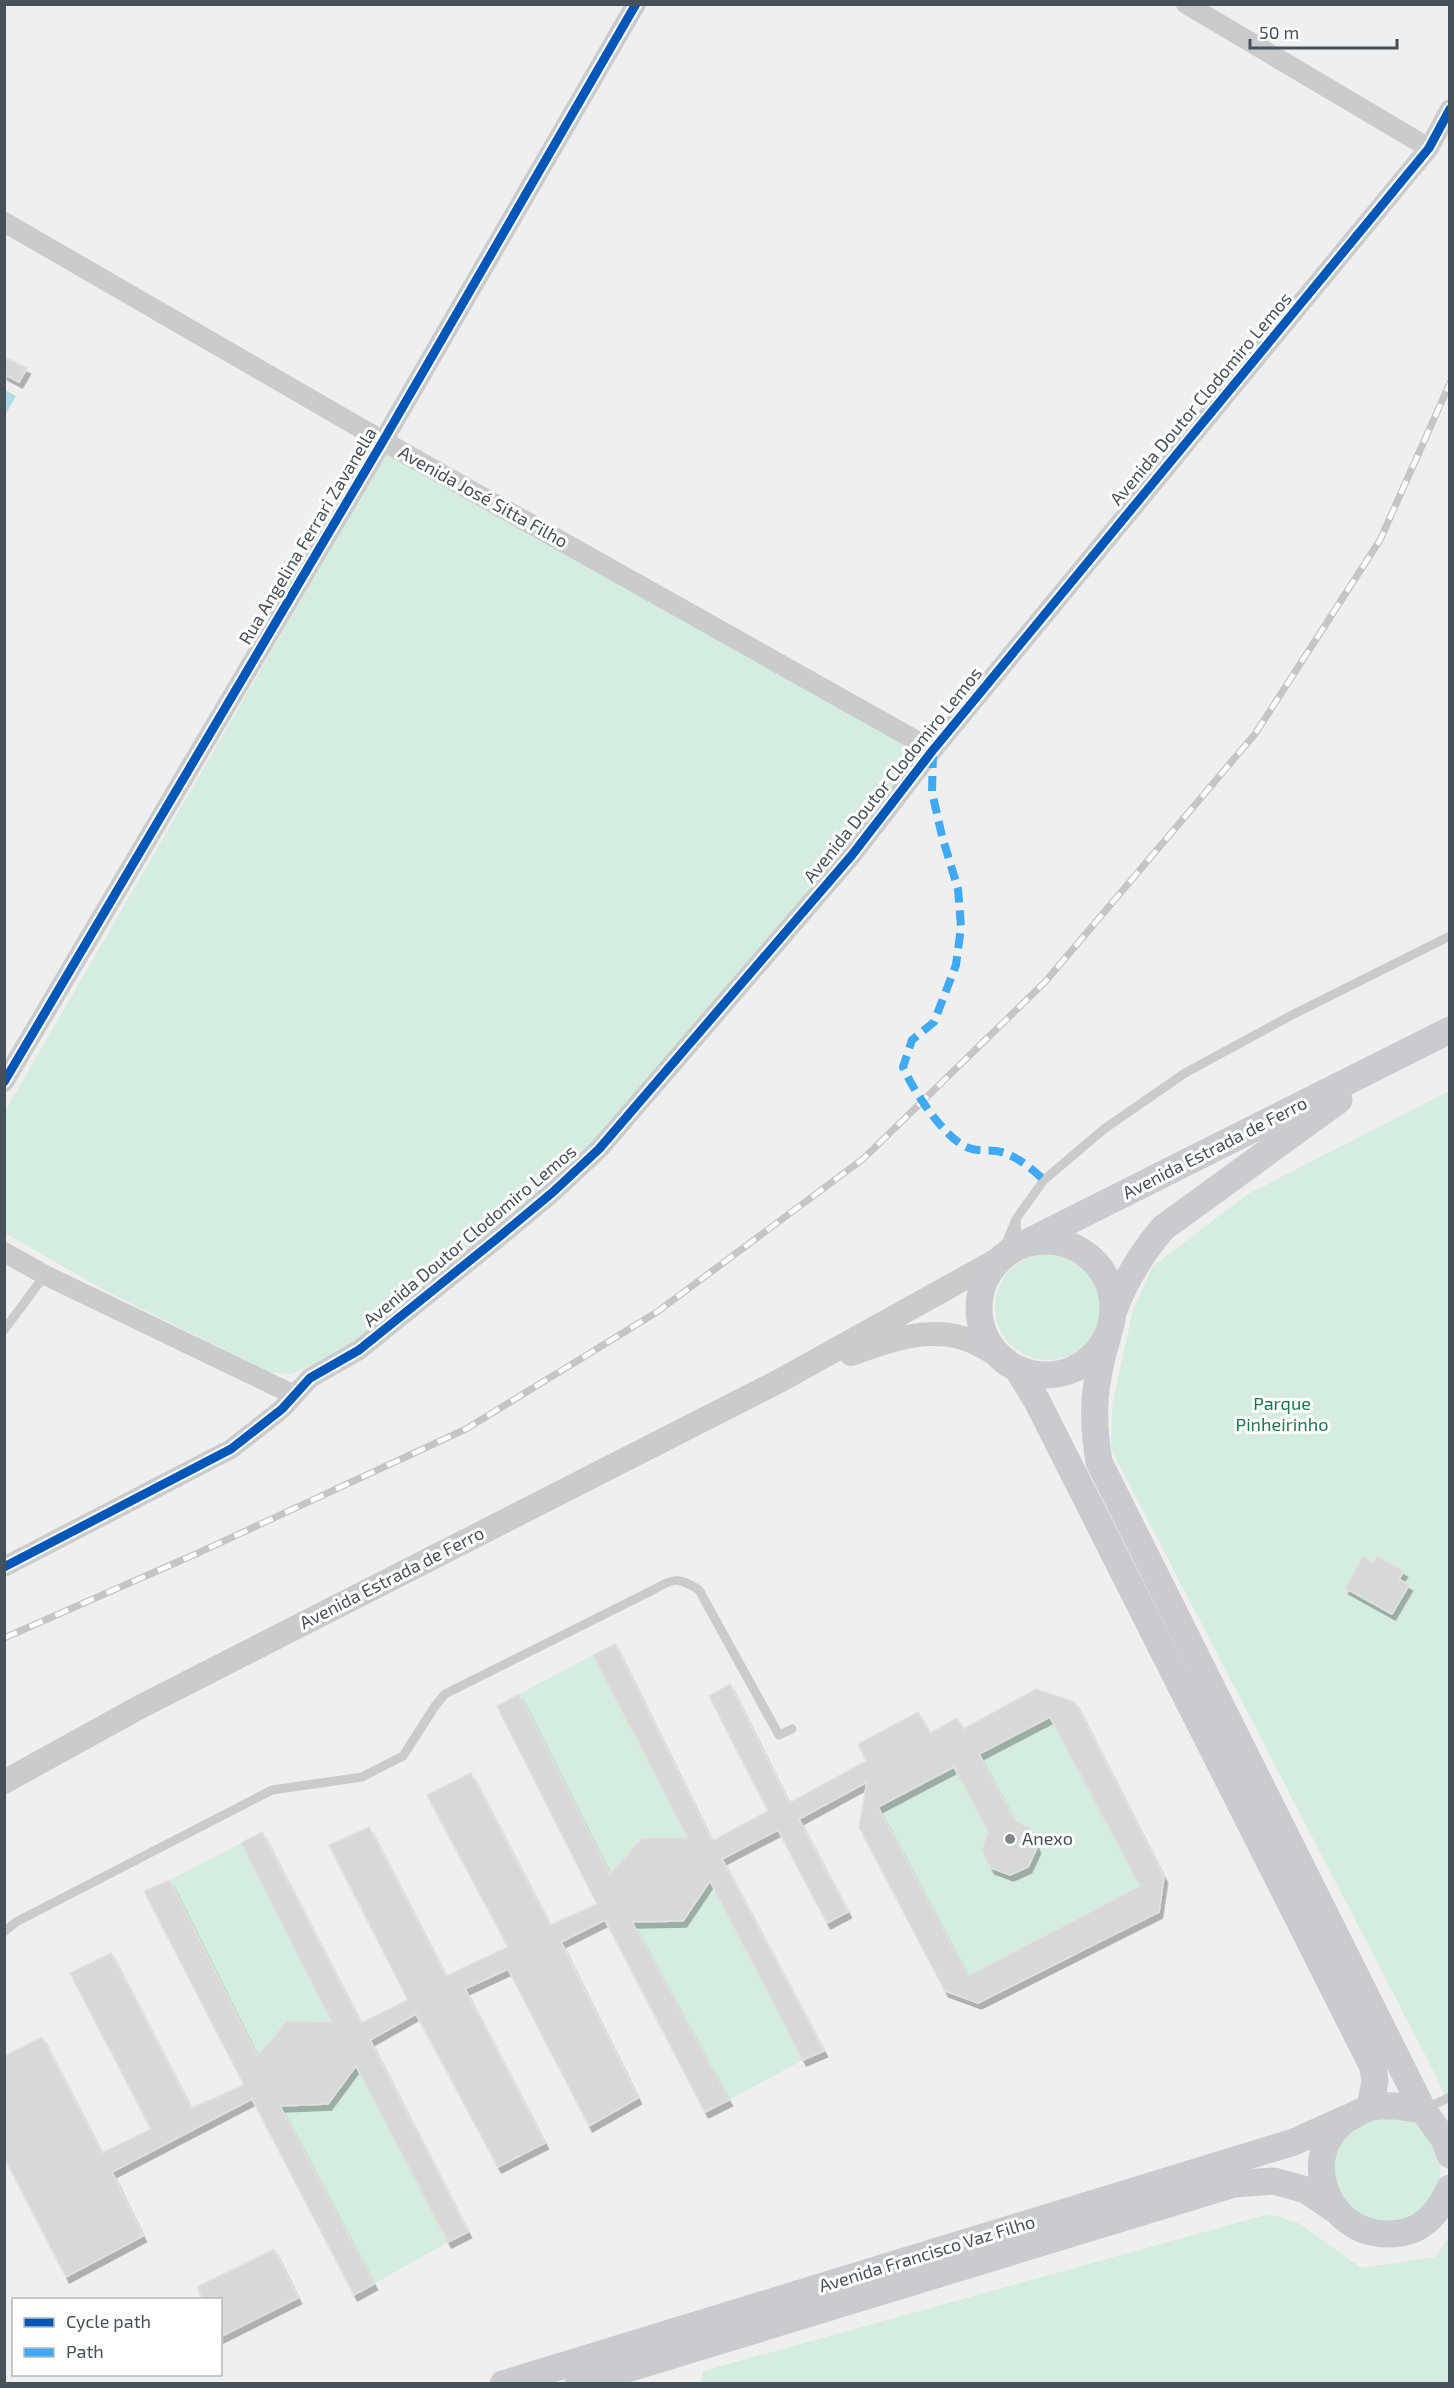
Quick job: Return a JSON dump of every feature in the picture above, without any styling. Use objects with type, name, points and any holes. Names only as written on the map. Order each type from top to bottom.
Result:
[{"type":"main road","name":"Avenida Estrada de Ferro","points":[[1012,1241],[1449,1030]]},
{"type":"main road","name":"Avenida Estrada de Ferro","points":[[1007,1362],[1044,1376],[1070,1371],[1093,1357],[1111,1323],[1131,1271],[1142,1253],[1163,1228],[1408,1051]]},
{"type":"main road","name":"Avenida Estrada de Ferro","points":[[1012,1241],[1048,1240],[1074,1246],[1095,1261],[1109,1284],[1111,1323]]},
{"type":"main road","points":[[1012,1241],[984,1280],[978,1306],[982,1332],[1037,1401],[1373,2067],[1375,2081],[1359,2112],[1330,2137],[1322,2161],[1323,2186],[1334,2209]]},
{"type":"main road","points":[[1111,1323],[1098,1366],[1094,1398],[1094,1430],[1099,1462],[1423,2110],[1448,2143]]},
{"type":"main road","points":[[1359,2112],[1395,2105],[1423,2110]]},
{"type":"main road","name":"Avenida Francisco Vaz Filho","points":[[503,2384],[1294,2142],[1359,2112]]},
{"type":"main road","name":"Avenida Francisco Vaz Filho","points":[[578,2384],[1234,2184],[1274,2181],[1306,2190],[1334,2209],[1352,2225],[1375,2235],[1399,2234],[1422,2225],[1440,2208],[1449,2188]]},
{"type":"street","name":"Rua Angelina Ferrari Zavanella","points":[[4,1082],[383,441],[636,4]]},
{"type":"street","points":[[1186,4],[1430,148]]},
{"type":"street","name":"Avenida Doutor Clodomiro Lemos","points":[[4,1567],[231,1449],[282,1410],[310,1378],[359,1350],[553,1192],[599,1149],[852,855],[933,750],[1430,148],[1449,109]]},
{"type":"street","name":"Avenida José Sitta Filho","points":[[4,222],[383,441],[933,750]]},
{"type":"street","name":"Avenida Estrada de Ferro","points":[[4,1782],[138,1708],[781,1380],[1012,1241]]},
{"type":"street","points":[[4,1252],[45,1275],[294,1395]]},
{"type":"street","name":"Avenida Estrada de Ferro","points":[[781,1380],[894,1339],[929,1332],[964,1338],[1007,1362]]},
{"type":"lane","points":[[1012,1241],[1044,1180],[1104,1129],[1185,1073],[1292,1015],[1449,936]]},
{"type":"lane","points":[[4,1330],[45,1275]]},
{"type":"lane","points":[[4,1932],[16,1922],[272,1790],[362,1777],[403,1756],[445,1694],[669,1580],[684,1580],[699,1590],[779,1735],[792,1729]]},
{"type":"lane","points":[[1423,2110],[1449,2097]]},
{"type":"green space","points":[[388,450],[921,754],[848,849],[557,1182],[389,1316],[334,1356],[291,1374],[269,1372],[104,1290],[5,1233],[5,1111]]},
{"type":"green space","name":"Parque Pinheirinho","points":[[1449,1091],[1449,2105],[1433,2070],[1111,1449],[1112,1405],[1133,1310],[1153,1266],[1248,1194]]},
{"type":"green space","points":[[1048,1254],[1068,1258],[1086,1269],[1097,1287],[1101,1307],[1097,1327],[1086,1345],[1068,1356],[1048,1360],[1028,1356],[1010,1345],[999,1327],[995,1307],[999,1287],[1010,1269],[1028,1258]]},
{"type":"green space","points":[[593,1655],[688,1838],[642,1838],[610,1874],[519,1694]]},
{"type":"green space","points":[[1050,1717],[1140,1886],[968,1976],[878,1807],[954,1767],[988,1831],[983,1850],[991,1868],[1010,1875],[1028,1867],[1037,1848],[1030,1828],[1014,1820],[979,1754]]},
{"type":"green space","points":[[241,1843],[332,2022],[287,2021],[257,2056],[170,1880]]},
{"type":"green space","points":[[710,1881],[803,2060],[729,2100],[632,1922],[683,1921]]},
{"type":"green space","points":[[356,2066],[448,2242],[374,2284],[280,2106],[328,2104]]},
{"type":"green space","points":[[1395,2115],[1417,2124],[1433,2143],[1440,2165],[1437,2189],[1424,2209],[1404,2223],[1386,2225],[1354,2218],[1330,2182],[1337,2140],[1353,2124]]},
{"type":"green space","points":[[1269,2214],[1299,2223],[1361,2268],[1435,2257],[1449,2238],[1449,2383],[701,2383],[703,2371]]},
{"type":"water","points":[[5,390],[16,396],[5,415]]},
{"type":"building","points":[[4,357],[27,368],[19,382],[4,374]]},
{"type":"building","points":[[1363,1556],[1373,1563],[1377,1556],[1404,1571],[1399,1579],[1409,1585],[1392,1614],[1345,1588]]},
{"type":"building","points":[[615,1644],[712,1841],[768,1811],[709,1696],[730,1684],[789,1803],[866,1761],[858,1744],[918,1712],[930,1733],[957,1718],[963,1729],[1036,1689],[1075,1702],[1164,1877],[1159,1912],[978,2003],[945,1991],[859,1827],[867,1782],[799,1819],[848,1912],[827,1923],[778,1830],[722,1859],[824,2051],[803,2060],[710,1881],[683,1921],[632,1922],[729,2100],[705,2112],[605,1920],[561,1942],[638,2098],[589,2126],[508,1969],[465,1989],[545,2143],[498,2167],[416,2014],[370,2040],[468,2232],[448,2242],[356,2066],[328,2104],[280,2106],[374,2284],[354,2295],[252,2099],[112,2172],[143,2236],[66,2277],[4,2157],[4,2056],[42,2037],[102,2153],[151,2129],[70,1973],[111,1953],[191,2108],[244,2085],[144,1891],[170,1880],[257,2056],[287,2021],[332,2022],[241,1843],[262,1832],[361,2023],[408,2000],[329,1845],[369,1827],[446,1976],[508,1947],[427,1795],[471,1773],[550,1925],[597,1904],[497,1706],[519,1694],[610,1874],[642,1838],[688,1838],[593,1655]],"holes":[[[1050,1717],[1140,1886],[968,1976],[878,1807],[954,1767],[988,1831],[982,1850],[991,1868],[1010,1875],[1028,1867],[1037,1848],[1030,1828],[1014,1820],[979,1754]]]},
{"type":"building","points":[[274,2249],[298,2298],[222,2336],[222,2298],[202,2298],[197,2287]]},
{"type":"railway","points":[[4,1638],[198,1553],[466,1429],[657,1312],[863,1159],[1045,982],[1255,734],[1380,540],[1450,383]]},
{"type":"marked path","points":[[933,753],[932,792],[958,889],[961,927],[956,965],[934,1022],[912,1040],[903,1067],[931,1113],[950,1135],[969,1148],[1007,1154],[1024,1163],[1044,1180]]},
{"type":"cycle path","points":[[4,1082],[383,441],[636,4]]},
{"type":"cycle path","points":[[4,1567],[231,1449],[282,1409],[310,1378],[359,1350],[553,1192],[599,1149],[852,855],[933,750],[1429,148],[1450,109]]},
{"type":"place","name":"Anexo","points":[[1010,1839]]}]
